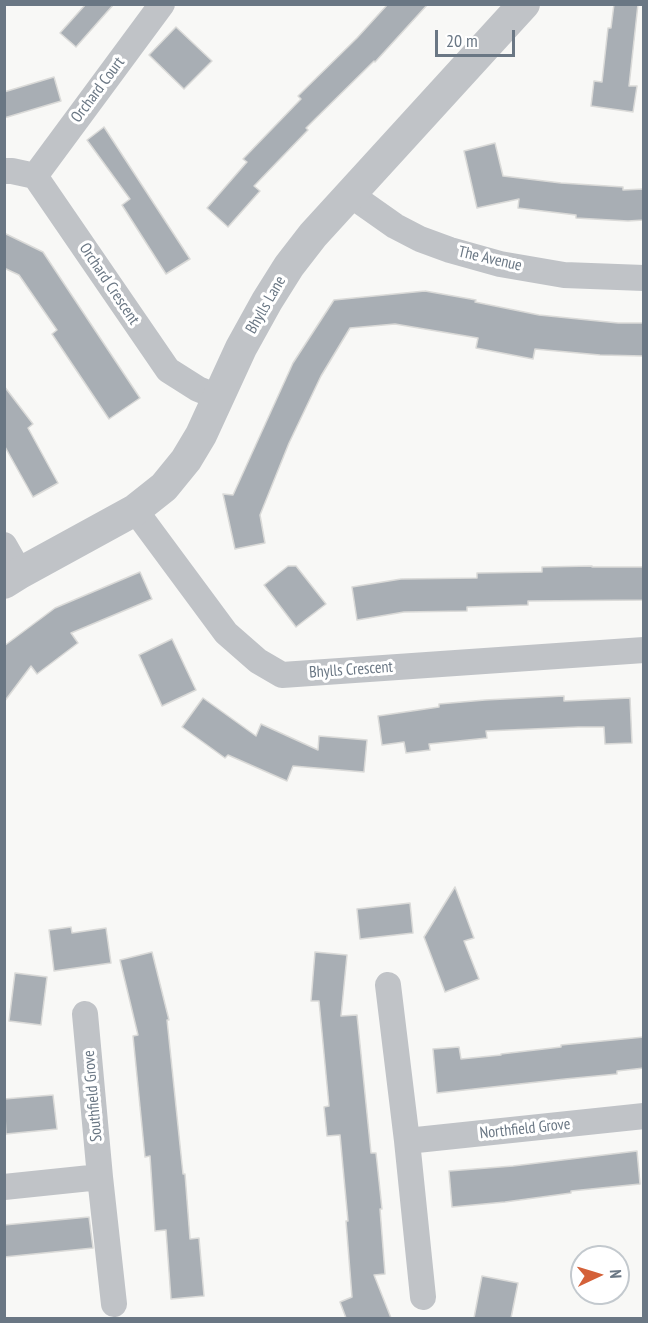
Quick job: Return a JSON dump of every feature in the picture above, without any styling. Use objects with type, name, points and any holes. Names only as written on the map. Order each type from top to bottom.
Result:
[{"type":"street","name":"Orchard Court","points":[[35,176],[162,4]]},
{"type":"street","name":"Bhylls Lane","points":[[12,578],[135,510],[164,487],[186,460],[201,435],[241,348],[289,266],[313,235],[524,4]]},
{"type":"street","points":[[4,171],[35,176]]},
{"type":"street","name":"Orchard Crescent","points":[[35,176],[168,370],[198,389],[218,397]]},
{"type":"street","name":"The Avenue","points":[[351,195],[395,226],[420,239],[450,250],[500,264],[564,274],[644,278]]},
{"type":"street","name":"Bhylls Crescent","points":[[135,510],[226,633],[258,661],[282,675],[644,650]]},
{"type":"street","points":[[4,545],[12,578]]},
{"type":"street","points":[[388,985],[423,1297]]},
{"type":"street","name":"Southfield Grove","points":[[85,1014],[114,1304]]},
{"type":"street","name":"Northfield Grove","points":[[407,1141],[644,1116]]},
{"type":"street","points":[[4,1186],[100,1177]]},
{"type":"building","points":[[86,4],[114,4],[76,47],[60,33]]},
{"type":"building","points":[[388,4],[428,4],[375,62],[306,128],[308,130],[254,186],[260,191],[228,227],[207,208],[247,162],[243,159],[301,99],[298,96]]},
{"type":"building","points":[[614,4],[638,4],[629,86],[637,86],[633,112],[591,106],[594,81],[602,82],[608,28],[611,28]]},
{"type":"building","points":[[176,27],[212,61],[184,89],[149,55]]},
{"type":"building","points":[[54,77],[61,101],[4,118],[4,92]]},
{"type":"building","points":[[104,127],[190,259],[166,274],[122,205],[130,199],[87,140]]},
{"type":"building","points":[[495,143],[503,176],[623,187],[623,190],[644,189],[644,220],[576,218],[576,215],[518,208],[519,199],[477,208],[464,151]]},
{"type":"building","points":[[4,233],[43,252],[140,398],[109,419],[52,334],[57,330],[19,275],[4,268]]},
{"type":"building","points":[[425,291],[539,315],[618,323],[644,323],[644,356],[600,355],[535,349],[533,359],[476,348],[478,338],[395,324],[350,328],[321,376],[289,443],[260,515],[265,543],[235,549],[223,494],[233,495],[293,363],[334,300]]},
{"type":"building","points":[[4,386],[33,424],[28,428],[58,483],[33,497],[4,445]]},
{"type":"building","points":[[288,566],[296,566],[326,604],[296,627],[264,585]]},
{"type":"building","points":[[542,567],[644,567],[644,600],[528,601],[528,605],[467,607],[467,611],[404,612],[357,620],[352,587],[401,579],[477,578],[477,573],[542,572]]},
{"type":"building","points":[[140,572],[152,599],[71,633],[78,643],[37,674],[31,666],[4,702],[4,646],[55,608]]},
{"type":"building","points":[[172,639],[196,690],[162,706],[139,655]]},
{"type":"building","points":[[564,696],[564,701],[630,698],[632,743],[605,744],[604,727],[578,727],[486,731],[487,738],[429,744],[430,750],[406,753],[404,742],[382,745],[378,716],[439,707],[439,704]]},
{"type":"building","points":[[203,698],[256,736],[261,724],[318,750],[319,736],[367,740],[364,772],[293,766],[287,781],[228,755],[225,758],[182,727]]},
{"type":"building","points":[[455,887],[474,938],[464,941],[479,979],[445,992],[424,937]]},
{"type":"building","points":[[410,903],[413,933],[360,939],[357,909]]},
{"type":"building","points":[[71,927],[72,933],[106,928],[111,963],[54,971],[49,930]]},
{"type":"building","points":[[152,952],[169,1020],[167,1020],[183,1174],[185,1174],[190,1239],[199,1238],[204,1296],[171,1299],[166,1230],[155,1231],[150,1156],[145,1157],[133,1036],[138,1035],[120,960]]},
{"type":"building","points":[[315,952],[347,955],[341,1016],[357,1015],[371,1153],[376,1153],[382,1209],[380,1209],[385,1274],[374,1275],[391,1318],[346,1318],[340,1302],[352,1297],[346,1221],[348,1221],[340,1135],[327,1136],[324,1107],[329,1106],[319,1001],[311,1001]]},
{"type":"building","points":[[15,973],[47,977],[41,1025],[9,1021]]},
{"type":"building","points":[[644,1037],[644,1068],[617,1071],[617,1074],[437,1093],[433,1049],[459,1047],[461,1059],[561,1047],[561,1045]]},
{"type":"building","points":[[53,1095],[57,1129],[6,1134],[4,1099]]},
{"type":"building","points":[[637,1151],[640,1184],[452,1207],[449,1171]]},
{"type":"building","points":[[89,1217],[93,1248],[4,1257],[4,1225]]},
{"type":"building","points":[[482,1276],[518,1283],[511,1318],[474,1318]]}]
